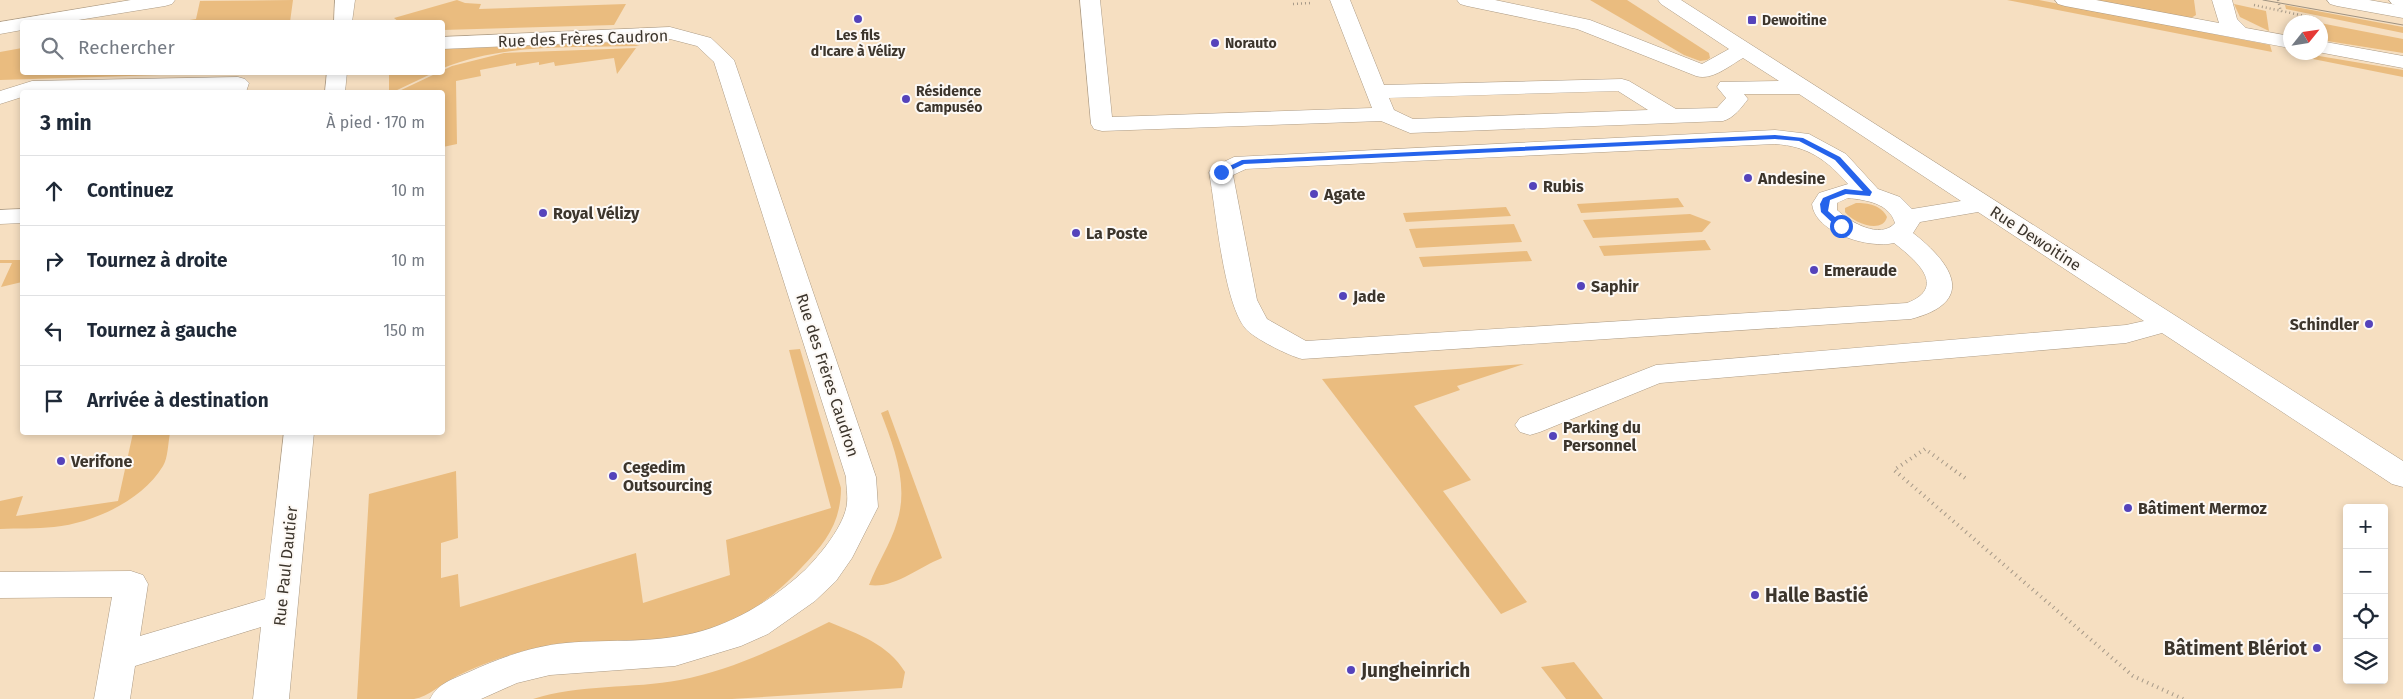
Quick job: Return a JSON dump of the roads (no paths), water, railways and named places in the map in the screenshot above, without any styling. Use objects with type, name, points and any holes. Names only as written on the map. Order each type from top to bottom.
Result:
[{"type":"street","points":[[46,20],[165,0]]},
{"type":"street","points":[[1090,0],[1102,124],[1385,114],[1410,126],[1723,114],[1737,99],[1728,87],[1703,72],[1583,24],[1468,0]]},
{"type":"street","points":[[1340,0],[1385,114]]},
{"type":"street","name":"Rue Dewoitine","points":[[1668,0],[2403,476]]},
{"type":"street","points":[[2065,0],[2283,41]]},
{"type":"street","points":[[2222,0],[2228,21],[2239,32]]},
{"type":"street","points":[[2337,0],[2403,12]]},
{"type":"street","points":[[2379,0],[2403,3]]},
{"type":"street","points":[[2399,0],[2403,3]]},
{"type":"street","points":[[0,28],[20,24]]},
{"type":"street","name":"Rue des Frères Caudron","points":[[445,43],[670,33],[704,42],[724,60],[861,477],[862,507],[848,540],[833,562],[814,582],[782,608],[725,639],[674,652],[573,657],[518,667],[473,684],[448,699]]},
{"type":"street","points":[[2328,48],[2403,62]]},
{"type":"street","points":[[1703,72],[1744,49]]},
{"type":"street","points":[[335,90],[337,75]]},
{"type":"street","points":[[23,90],[32,87],[238,82],[236,90]]},
{"type":"street","points":[[1376,92],[1622,85],[1672,116]]},
{"type":"street","points":[[1728,87],[1806,88]]},
{"type":"street","points":[[0,98],[20,91]]},
{"type":"street","points":[[1870,194],[1838,159],[1801,139],[1775,137],[1242,162],[1221,172],[1244,300],[1256,324],[1302,350],[1911,311],[1924,307],[1934,301],[1942,286],[1940,277],[1914,245],[1903,226],[1893,203],[1870,194],[1845,191],[1827,198],[1824,204],[1825,212],[1831,220],[1854,232],[1882,237],[1903,226],[1983,204]]},
{"type":"street","points":[[0,217],[20,216]]},
{"type":"street","points":[[1530,425],[1656,374],[2126,334],[2168,323]]},
{"type":"street","name":"Rue Paul Dautier","points":[[271,699],[299,435]]},
{"type":"street","points":[[0,585],[131,584],[112,699]]},
{"type":"street","points":[[119,656],[281,608]]},
{"type":"tram line","points":[[2263,0],[2403,25]]},
{"type":"place","name":"Les fils d'Icare à Vélizy","points":[[858,19]]},
{"type":"place","name":"Dewoitine","points":[[1752,20]]},
{"type":"place","name":"Norauto","points":[[1215,43]]},
{"type":"place","name":"Résidence Campuséo","points":[[906,99]]},
{"type":"place","name":"Andesine","points":[[1748,178]]},
{"type":"place","name":"Rubis","points":[[1533,186]]},
{"type":"place","name":"Agate","points":[[1314,194]]},
{"type":"place","name":"Royal Vélizy","points":[[543,213]]},
{"type":"place","name":"La Poste","points":[[1076,233]]},
{"type":"place","name":"Emeraude","points":[[1814,270]]},
{"type":"place","name":"Saphir","points":[[1581,286]]},
{"type":"place","name":"Jade","points":[[1343,296]]},
{"type":"place","name":"Schindler","points":[[2369,324]]},
{"type":"place","name":"Parking du Personnel","points":[[1553,436]]},
{"type":"place","name":"Verifone","points":[[61,461]]},
{"type":"place","name":"Cegedim Outsourcing","points":[[613,476]]},
{"type":"place","name":"Bâtiment Mermoz","points":[[2128,508]]},
{"type":"place","name":"Halle Bastié","points":[[1755,595]]},
{"type":"place","name":"Bâtiment Blériot","points":[[2317,648]]},
{"type":"place","name":"Jungheinrich","points":[[1351,670]]}]
